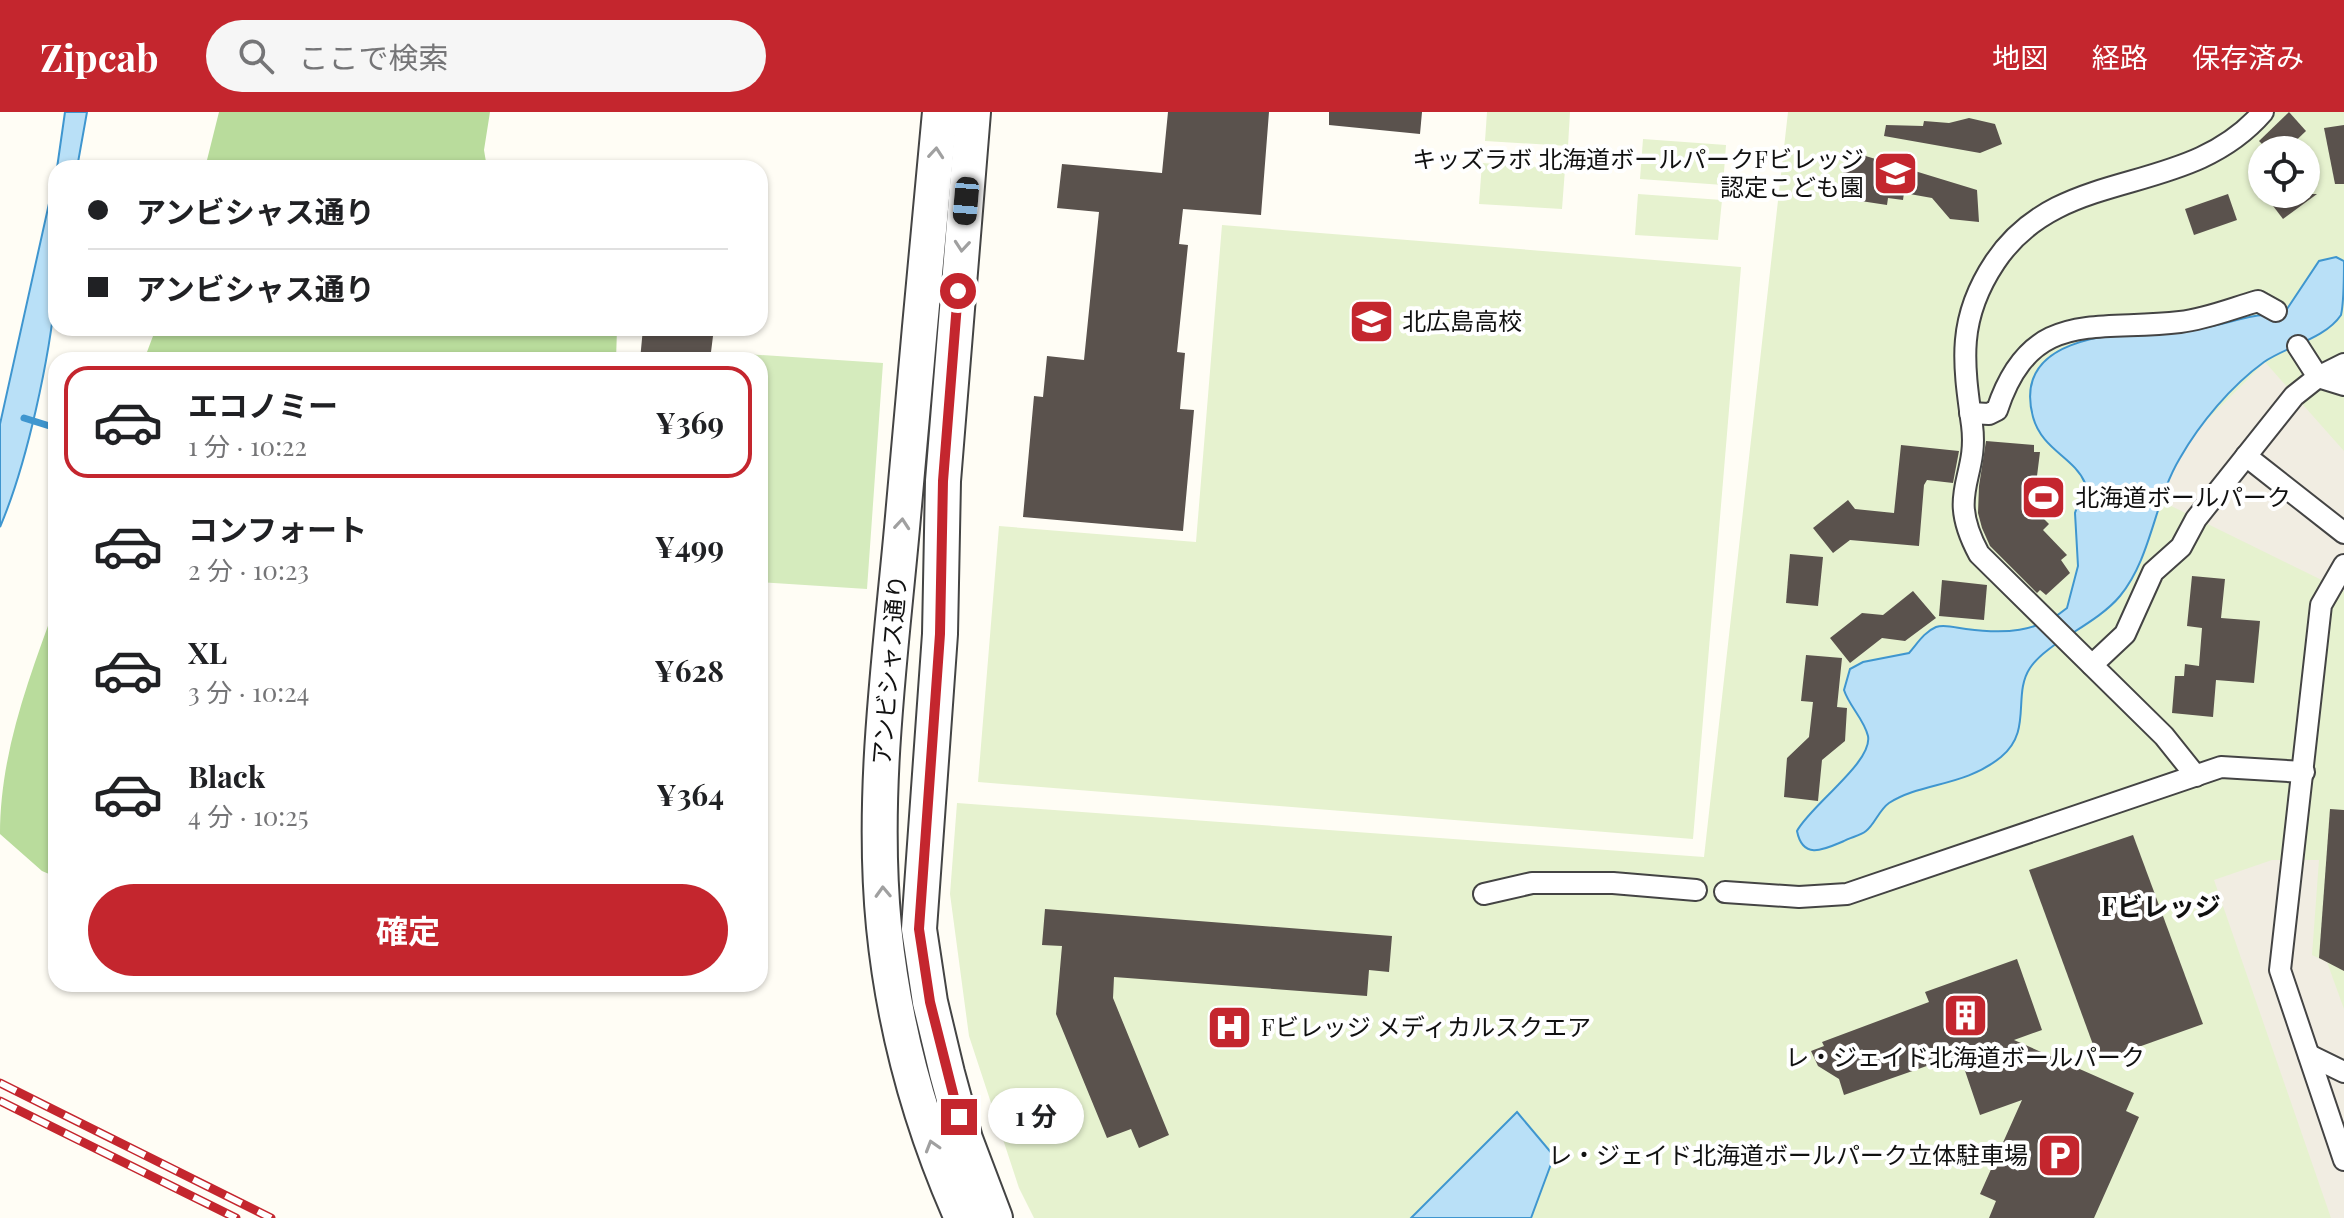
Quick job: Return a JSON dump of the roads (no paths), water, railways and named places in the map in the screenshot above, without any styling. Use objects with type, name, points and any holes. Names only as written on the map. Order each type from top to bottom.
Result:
[{"type":"street","name":"アンビシャス通り","points":[[940,112],[892,644],[882,774],[881,843],[884,926],[911,1076],[935,1158],[962,1218]]},
{"type":"street","name":"アンビシャス通り","points":[[973,112],[943,481],[940,634],[919,929],[930,1002],[957,1113],[995,1218]]},
{"type":"street","points":[[2196,776],[2164,736],[1979,554],[1965,528],[1962,502],[1972,449],[1964,373],[1966,326],[1988,273],[2018,233],[2048,210],[2082,196],[2205,159],[2230,144],[2263,112]]},
{"type":"street","points":[[1970,413],[1989,414],[1997,410],[2012,370],[2031,350],[2080,327],[2182,322],[2258,301],[2276,311]]},
{"type":"street","points":[[2298,346],[2318,377],[2344,385]]},
{"type":"street","points":[[2092,665],[2125,634],[2153,572],[2181,547],[2196,519],[2294,396],[2318,377],[2344,364]]},
{"type":"street","points":[[2246,456],[2344,533]]},
{"type":"street","points":[[2344,565],[2321,605],[2280,970],[2344,1160]]},
{"type":"street","points":[[1725,892],[1823,897],[1875,888],[2221,767],[2304,772]]},
{"type":"street","points":[[1484,894],[1532,883],[1613,883],[1696,890]]},
{"type":"street","points":[[2309,1055],[2344,1072]]},
{"type":"water","points":[[65,112],[87,112],[78,160],[58,160]]},
{"type":"water","points":[[48,208],[49,346],[28,442],[0,527],[0,424]]},
{"type":"water","points":[[2336,257],[2344,261],[2341,315],[2316,336],[2264,362],[2228,394],[2207,419],[2171,475],[2131,581],[2110,606],[2048,650],[2030,668],[2022,690],[2019,725],[2011,747],[1987,767],[1973,774],[1915,791],[1889,803],[1861,834],[1822,849],[1804,846],[1797,831],[1851,771],[1867,746],[1866,730],[1844,690],[1850,669],[1863,662],[1909,653],[1924,635],[1936,627],[2020,630],[2044,623],[2067,608],[2078,566],[2075,513],[2085,483],[2074,466],[2043,438],[2037,428],[2031,387],[2041,365],[2061,350],[2088,340],[2118,334],[2201,328],[2285,312],[2319,261]]},
{"type":"water","points":[[1517,1112],[1554,1156],[1531,1218],[1411,1218]]},
{"type":"waterway","points":[[24,418],[48,426]]},
{"type":"railway","points":[[0,1083],[271,1218]]},
{"type":"railway","points":[[0,1101],[236,1218]]},
{"type":"place","name":"キッズラボ 北海道ボールパークFビレッジ 認定こども園","points":[[1895,174]]},
{"type":"place","name":"北広島高校","points":[[1371,322]]},
{"type":"place","name":"北海道ボールパーク","points":[[2044,498]]},
{"type":"place","name":"レ・ジェイド北海道ボールパーク","points":[[1965,1016]]},
{"type":"place","name":"Fビレッジ メディカルスクエア","points":[[1230,1028]]},
{"type":"place","name":"レ・ジェイド北海道ボールパーク立体駐車場","points":[[2059,1156]]},
{"type":"district","name":"Fビレッジ","points":[[2161,907]]}]
